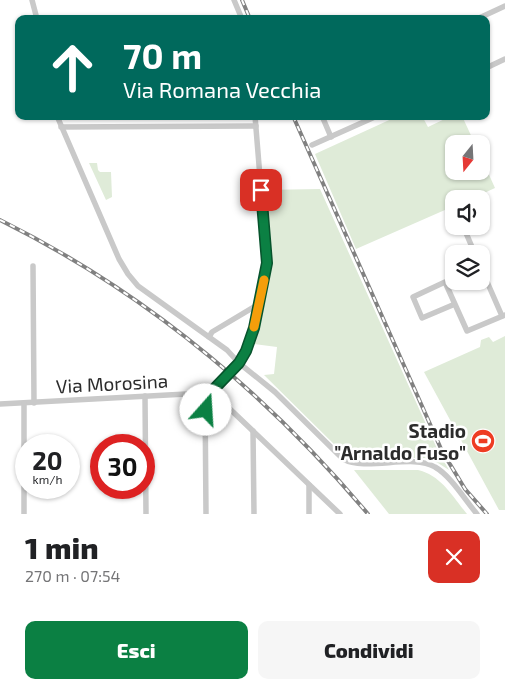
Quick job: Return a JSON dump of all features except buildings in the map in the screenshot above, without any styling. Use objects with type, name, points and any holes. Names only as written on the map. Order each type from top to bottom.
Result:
[{"type":"street","points":[[32,0],[37,15]]},
{"type":"street","points":[[234,0],[240,15]]},
{"type":"street","points":[[486,15],[505,6]]},
{"type":"street","points":[[490,66],[505,59]]},
{"type":"street","points":[[58,120],[119,259],[130,277],[150,296],[227,350],[237,364],[275,392],[343,459],[354,462],[419,462],[430,464],[444,474],[477,514]]},
{"type":"street","points":[[208,392],[226,378],[246,351],[254,328],[259,304],[267,257],[255,120]]},
{"type":"street","points":[[324,120],[331,137]]},
{"type":"street","points":[[312,145],[368,120]]},
{"type":"street","points":[[61,127],[256,126]]},
{"type":"street","name":"Via Morosina","points":[[33,266],[34,403]]},
{"type":"street","points":[[455,304],[422,318],[413,297],[445,282],[455,304],[467,331],[504,315],[490,286]]},
{"type":"street","points":[[209,336],[212,332],[259,304]]},
{"type":"street","points":[[227,350],[238,353],[246,351]]},
{"type":"street","points":[[208,392],[253,431],[340,514]]},
{"type":"street","points":[[206,514],[208,392]]},
{"type":"street","name":"Via Morosina","points":[[0,404],[208,392]]},
{"type":"street","points":[[145,396],[146,514]]},
{"type":"street","points":[[24,404],[24,514]]},
{"type":"street","points":[[253,431],[254,514]]},
{"type":"street","points":[[309,484],[309,514]]},
{"type":"green space","points":[[389,120],[424,120],[428,127],[443,120],[464,120],[471,135],[445,135],[445,180],[490,180],[490,177],[495,188],[490,190],[445,190],[445,210],[356,249],[315,154]]},
{"type":"green space","points":[[89,163],[97,163],[100,172],[111,172],[112,197],[106,200]]},
{"type":"green space","points":[[320,189],[439,453],[449,470],[425,458],[356,458],[346,456],[264,375],[274,374],[277,347],[254,344],[253,332],[267,260],[261,190]]},
{"type":"green space","name":"Stadio \"Arnaldo Fuso\"","points":[[505,336],[505,510],[499,510],[424,372],[480,347],[481,340],[489,337],[493,342]]},
{"type":"green space","points":[[354,470],[418,470],[426,473],[446,488],[467,514],[389,514]]},
{"type":"railway","points":[[242,0],[248,15]]},
{"type":"railway","points":[[295,120],[442,451],[465,489],[487,514]]},
{"type":"railway","points":[[0,220],[53,248],[103,279],[152,312],[199,348],[288,427],[368,514]]},
{"type":"slow traffic","points":[[254,327],[264,280]]},
{"type":"place","name":"Stadio \"Arnaldo Fuso\"","points":[[483,441]]},
{"type":"route","points":[[206,410],[206,393],[214,389],[239,363],[246,351],[254,328],[267,263],[261,190]]}]
